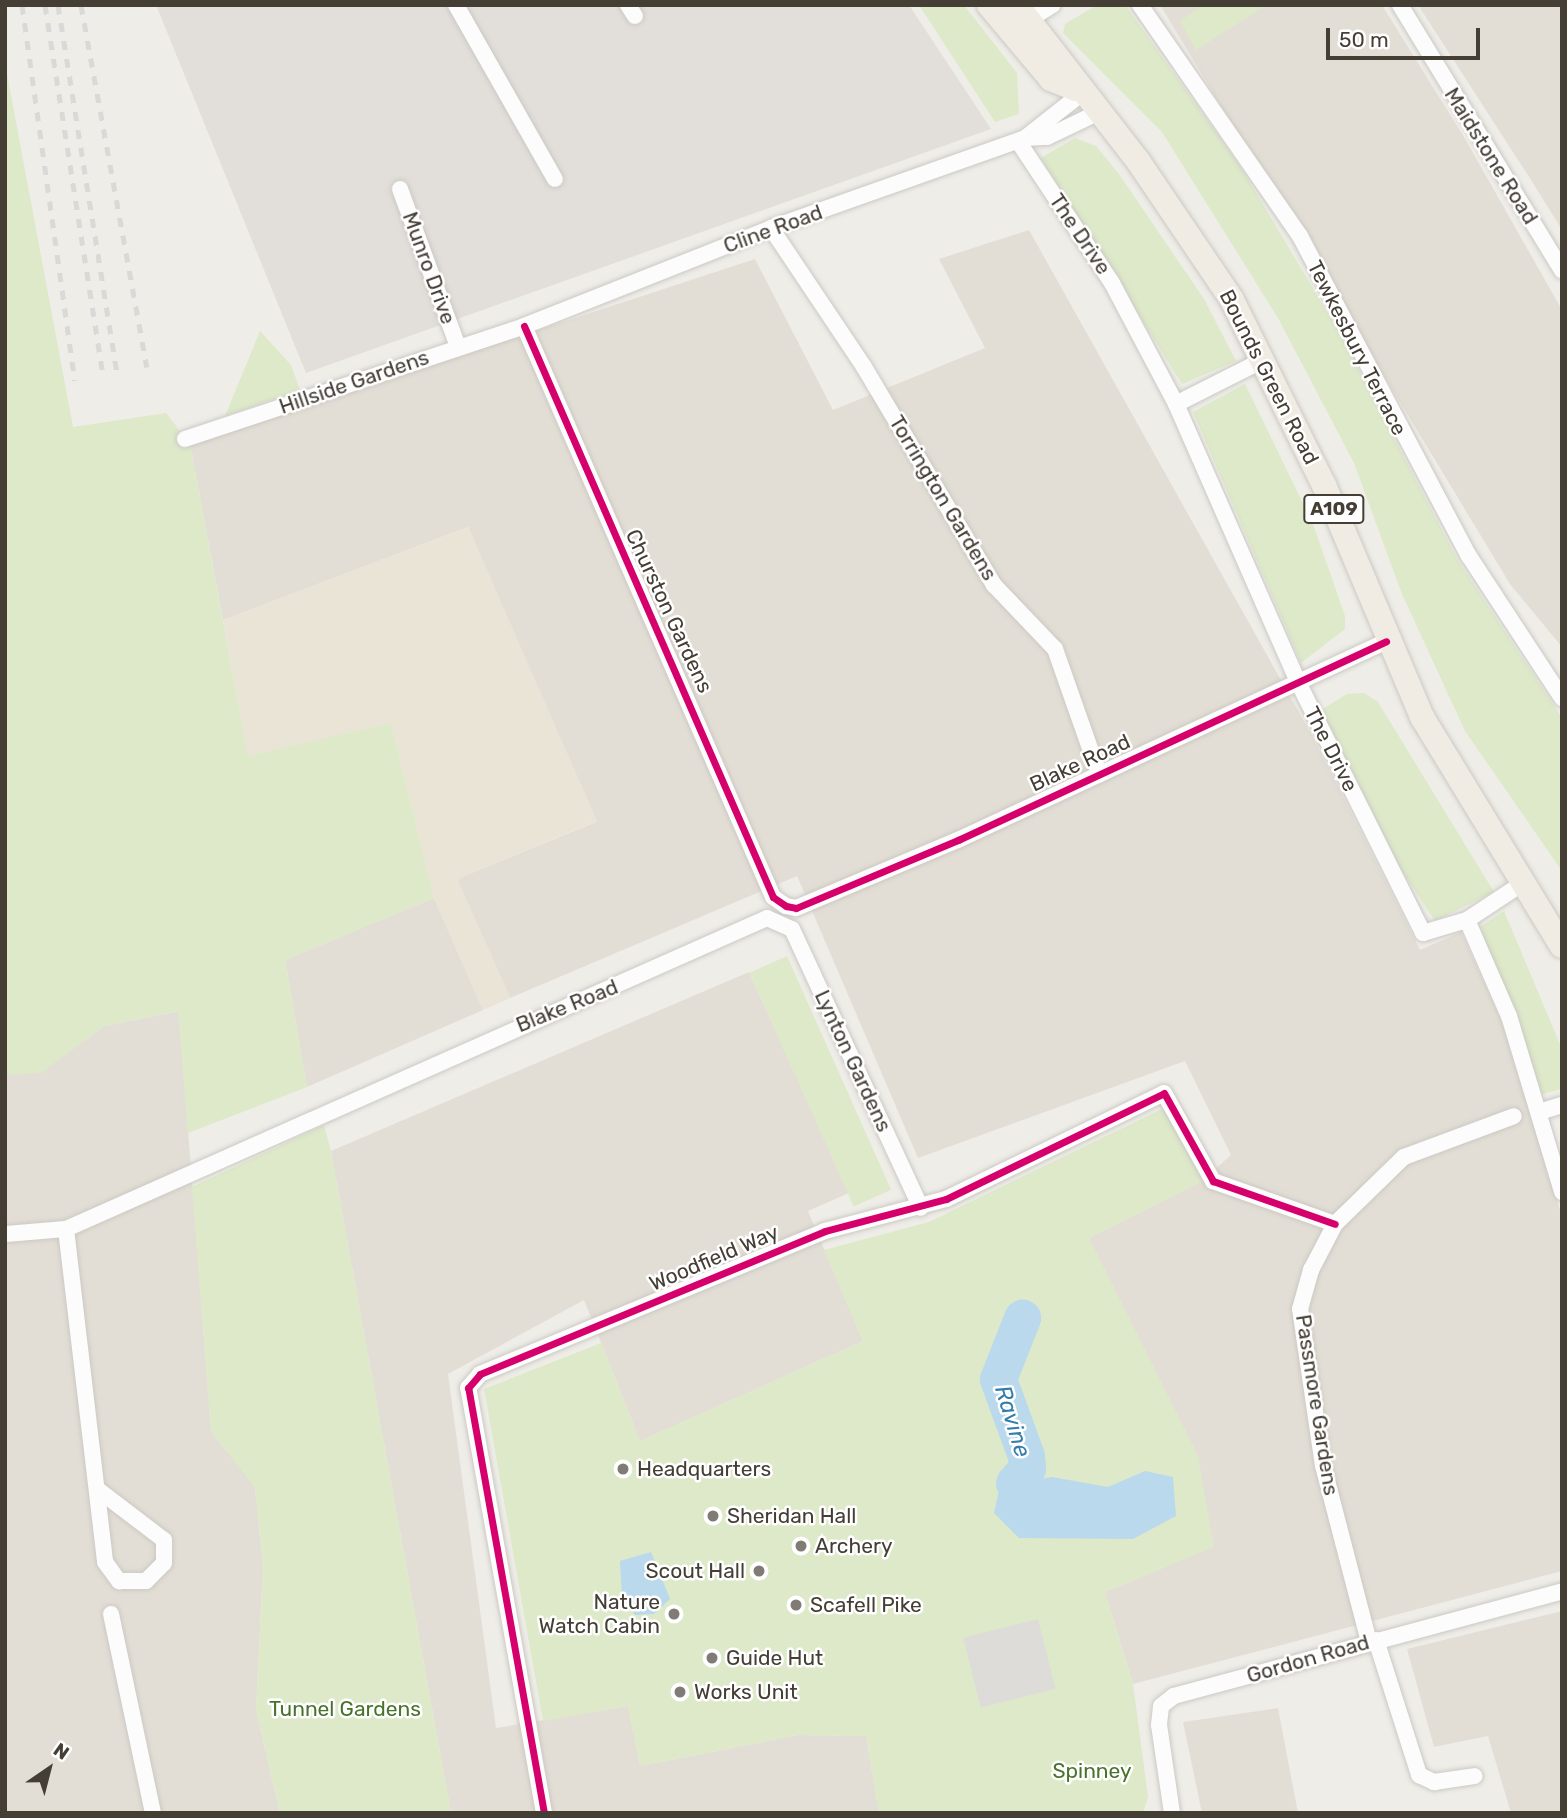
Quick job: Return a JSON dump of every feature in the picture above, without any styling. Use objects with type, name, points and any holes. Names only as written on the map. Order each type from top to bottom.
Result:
[{"type":"main road","name":"Bounds Green Road","points":[[989,5],[1019,19],[1052,79],[1078,91],[1190,235],[1263,360],[1325,485],[1386,641],[1422,717],[1526,880],[1562,946]]},
{"type":"street","points":[[456,5],[555,179]]},
{"type":"street","points":[[1019,19],[1053,5]]},
{"type":"street","name":"Tewkesbury Terrace","points":[[1140,5],[1300,236],[1463,545],[1562,698]]},
{"type":"street","name":"Maidstone Road","points":[[1399,5],[1562,270]]},
{"type":"street","name":"Cline Road","points":[[1022,140],[1078,91]]},
{"type":"street","name":"Cline Road","points":[[524,326],[771,228],[1022,140],[1047,137],[1097,113]]},
{"type":"street","name":"The Drive","points":[[1022,140],[1112,283],[1176,404],[1296,678],[1423,933],[1468,920],[1526,880]]},
{"type":"street","name":"Munro Drive","points":[[400,188],[458,347]]},
{"type":"street","name":"Torrington Gardens","points":[[771,228],[864,367],[994,585],[1055,649],[1099,774]]},
{"type":"street","name":"Hillside Gardens","points":[[185,439],[524,326]]},
{"type":"street","name":"Churston Gardens","points":[[524,326],[782,913]]},
{"type":"street","points":[[1176,404],[1263,360]]},
{"type":"street","name":"Blake Road","points":[[5,1234],[66,1230],[508,1030],[767,918],[958,840],[1296,678],[1386,641]]},
{"type":"street","name":"Lynton Gardens","points":[[782,913],[792,929],[921,1208]]},
{"type":"street","points":[[1468,920],[1509,1016],[1562,1192]]},
{"type":"street","name":"Woodfield Way","points":[[544,1813],[468,1388],[480,1374],[825,1231],[921,1208],[1164,1093],[1213,1181],[1335,1224]]},
{"type":"street","points":[[1539,1112],[1562,1105]]},
{"type":"street","name":"Passmore Gardens","points":[[1475,1776],[1434,1782],[1419,1775],[1373,1641],[1323,1466],[1300,1309],[1335,1224],[1404,1157],[1514,1116]]},
{"type":"street","points":[[66,1230],[105,1562],[119,1581],[146,1581],[164,1563],[164,1541],[97,1489]]},
{"type":"street","name":"Gordon Road","points":[[1172,1813],[1161,1706],[1174,1696],[1562,1591]]},
{"type":"street","points":[[111,1614],[153,1813]]},
{"type":"shaded area","points":[[156,5],[909,5],[991,129],[306,373]]},
{"type":"shaded area","points":[[1160,5],[1382,5],[1464,137],[1562,310],[1562,647],[1510,584]]},
{"type":"shaded area","points":[[1418,5],[1562,5],[1562,230],[1533,183]]},
{"type":"shaded area","points":[[1029,230],[1314,739],[1420,950],[1461,932],[1502,1022],[1562,1216],[1562,1571],[1133,1684],[1105,1592],[1213,1547],[1089,1238],[1202,1181],[1231,1155],[1185,1061],[918,1158],[797,876],[510,998],[457,879],[596,822],[468,527],[223,620],[190,444],[755,259],[833,410],[985,348],[939,259]]},
{"type":"shaded area","points":[[468,527],[597,821],[457,879],[510,998],[483,1010],[434,898],[391,723],[248,757],[223,620]]},
{"type":"shaded area","points":[[434,898],[483,1010],[307,1087],[285,960]]},
{"type":"shaded area","points":[[749,972],[849,1193],[808,1211],[863,1341],[640,1441],[584,1300],[448,1374],[496,1728],[628,1706],[640,1766],[798,1735],[866,1736],[879,1813],[451,1813],[331,1151]]},
{"type":"shaded area","points":[[179,1011],[211,1431],[255,1487],[263,1568],[256,1710],[280,1813],[5,1813],[5,1074],[41,1072],[104,1026]]},
{"type":"shaded area","points":[[1562,1611],[1562,1813],[1511,1813],[1488,1736],[1434,1747],[1407,1649]]},
{"type":"shaded area","points":[[1038,1619],[1055,1689],[981,1707],[963,1638]]},
{"type":"shaded area","points":[[1278,1708],[1298,1813],[1202,1813],[1183,1722]]},
{"type":"green space","points":[[919,5],[964,5],[1017,73],[1019,114],[995,122]]},
{"type":"green space","points":[[1097,5],[1125,5],[1240,166],[1336,327],[1457,559],[1562,718],[1562,871],[1465,731],[1402,594],[1354,463],[1278,318],[1162,132],[1063,33],[1065,24]]},
{"type":"green space","points":[[1203,5],[1265,6],[1196,50],[1180,21]]},
{"type":"green space","points":[[5,63],[73,427],[166,413],[190,444],[248,756],[391,723],[434,898],[285,960],[307,1087],[188,1133],[178,1011],[104,1026],[41,1073],[5,1075]]},
{"type":"green space","points":[[1075,138],[1096,146],[1119,174],[1204,299],[1236,361],[1182,384],[1041,158]]},
{"type":"green space","points":[[260,331],[291,365],[300,390],[225,416]]},
{"type":"green space","points":[[1245,384],[1313,524],[1345,616],[1345,629],[1301,663],[1193,412]]},
{"type":"green space","points":[[1364,693],[1378,702],[1494,892],[1435,921],[1400,868],[1321,710],[1347,694]]},
{"type":"green space","points":[[1504,911],[1562,1049],[1562,1089],[1542,1094],[1480,927]]},
{"type":"green space","points":[[787,956],[891,1190],[854,1207],[750,973]]},
{"type":"green space","name":"Spinney","points":[[1164,1108],[1203,1181],[1089,1238],[1198,1456],[1214,1547],[1105,1592],[1133,1684],[1148,1797],[1143,1813],[879,1813],[866,1736],[798,1735],[640,1766],[628,1706],[543,1721],[484,1389],[601,1343],[640,1441],[863,1341],[824,1250],[929,1222]]},
{"type":"green space","name":"Tunnel Gardens","points":[[324,1125],[331,1151],[451,1813],[280,1813],[256,1710],[263,1568],[255,1488],[211,1431],[192,1187]]},
{"type":"water","points":[[1145,1471],[1173,1477],[1176,1516],[1133,1539],[1019,1538],[994,1513],[999,1490],[1014,1483],[1052,1477],[1108,1487]]},
{"type":"water","points":[[651,1552],[670,1599],[654,1614],[635,1615],[622,1596],[620,1561]]},
{"type":"waterway","name":"Ravine","points":[[1014,1483],[1027,1468],[1026,1456],[998,1379],[1022,1318]]},
{"type":"railway","points":[[22,5],[75,380]]},
{"type":"railway","points":[[45,5],[103,375]]},
{"type":"railway","points":[[58,5],[117,372]]},
{"type":"railway","points":[[81,5],[147,367]]},
{"type":"cycle path","points":[[524,326],[773,897],[786,906],[796,908],[958,840],[1386,641]]},
{"type":"cycle path","points":[[544,1813],[468,1388],[480,1374],[825,1231],[946,1199],[1164,1093],[1213,1181],[1335,1224]]},
{"type":"place","name":"Headquarters","points":[[623,1469]]},
{"type":"place","name":"Sheridan Hall","points":[[713,1516]]},
{"type":"place","name":"Archery","points":[[801,1546]]},
{"type":"place","name":"Scout Hall","points":[[759,1571]]},
{"type":"place","name":"Scafell Pike","points":[[796,1605]]},
{"type":"place","name":"Nature Watch Cabin","points":[[674,1614]]},
{"type":"place","name":"Guide Hut","points":[[712,1658]]},
{"type":"place","name":"Works Unit","points":[[680,1692]]}]
